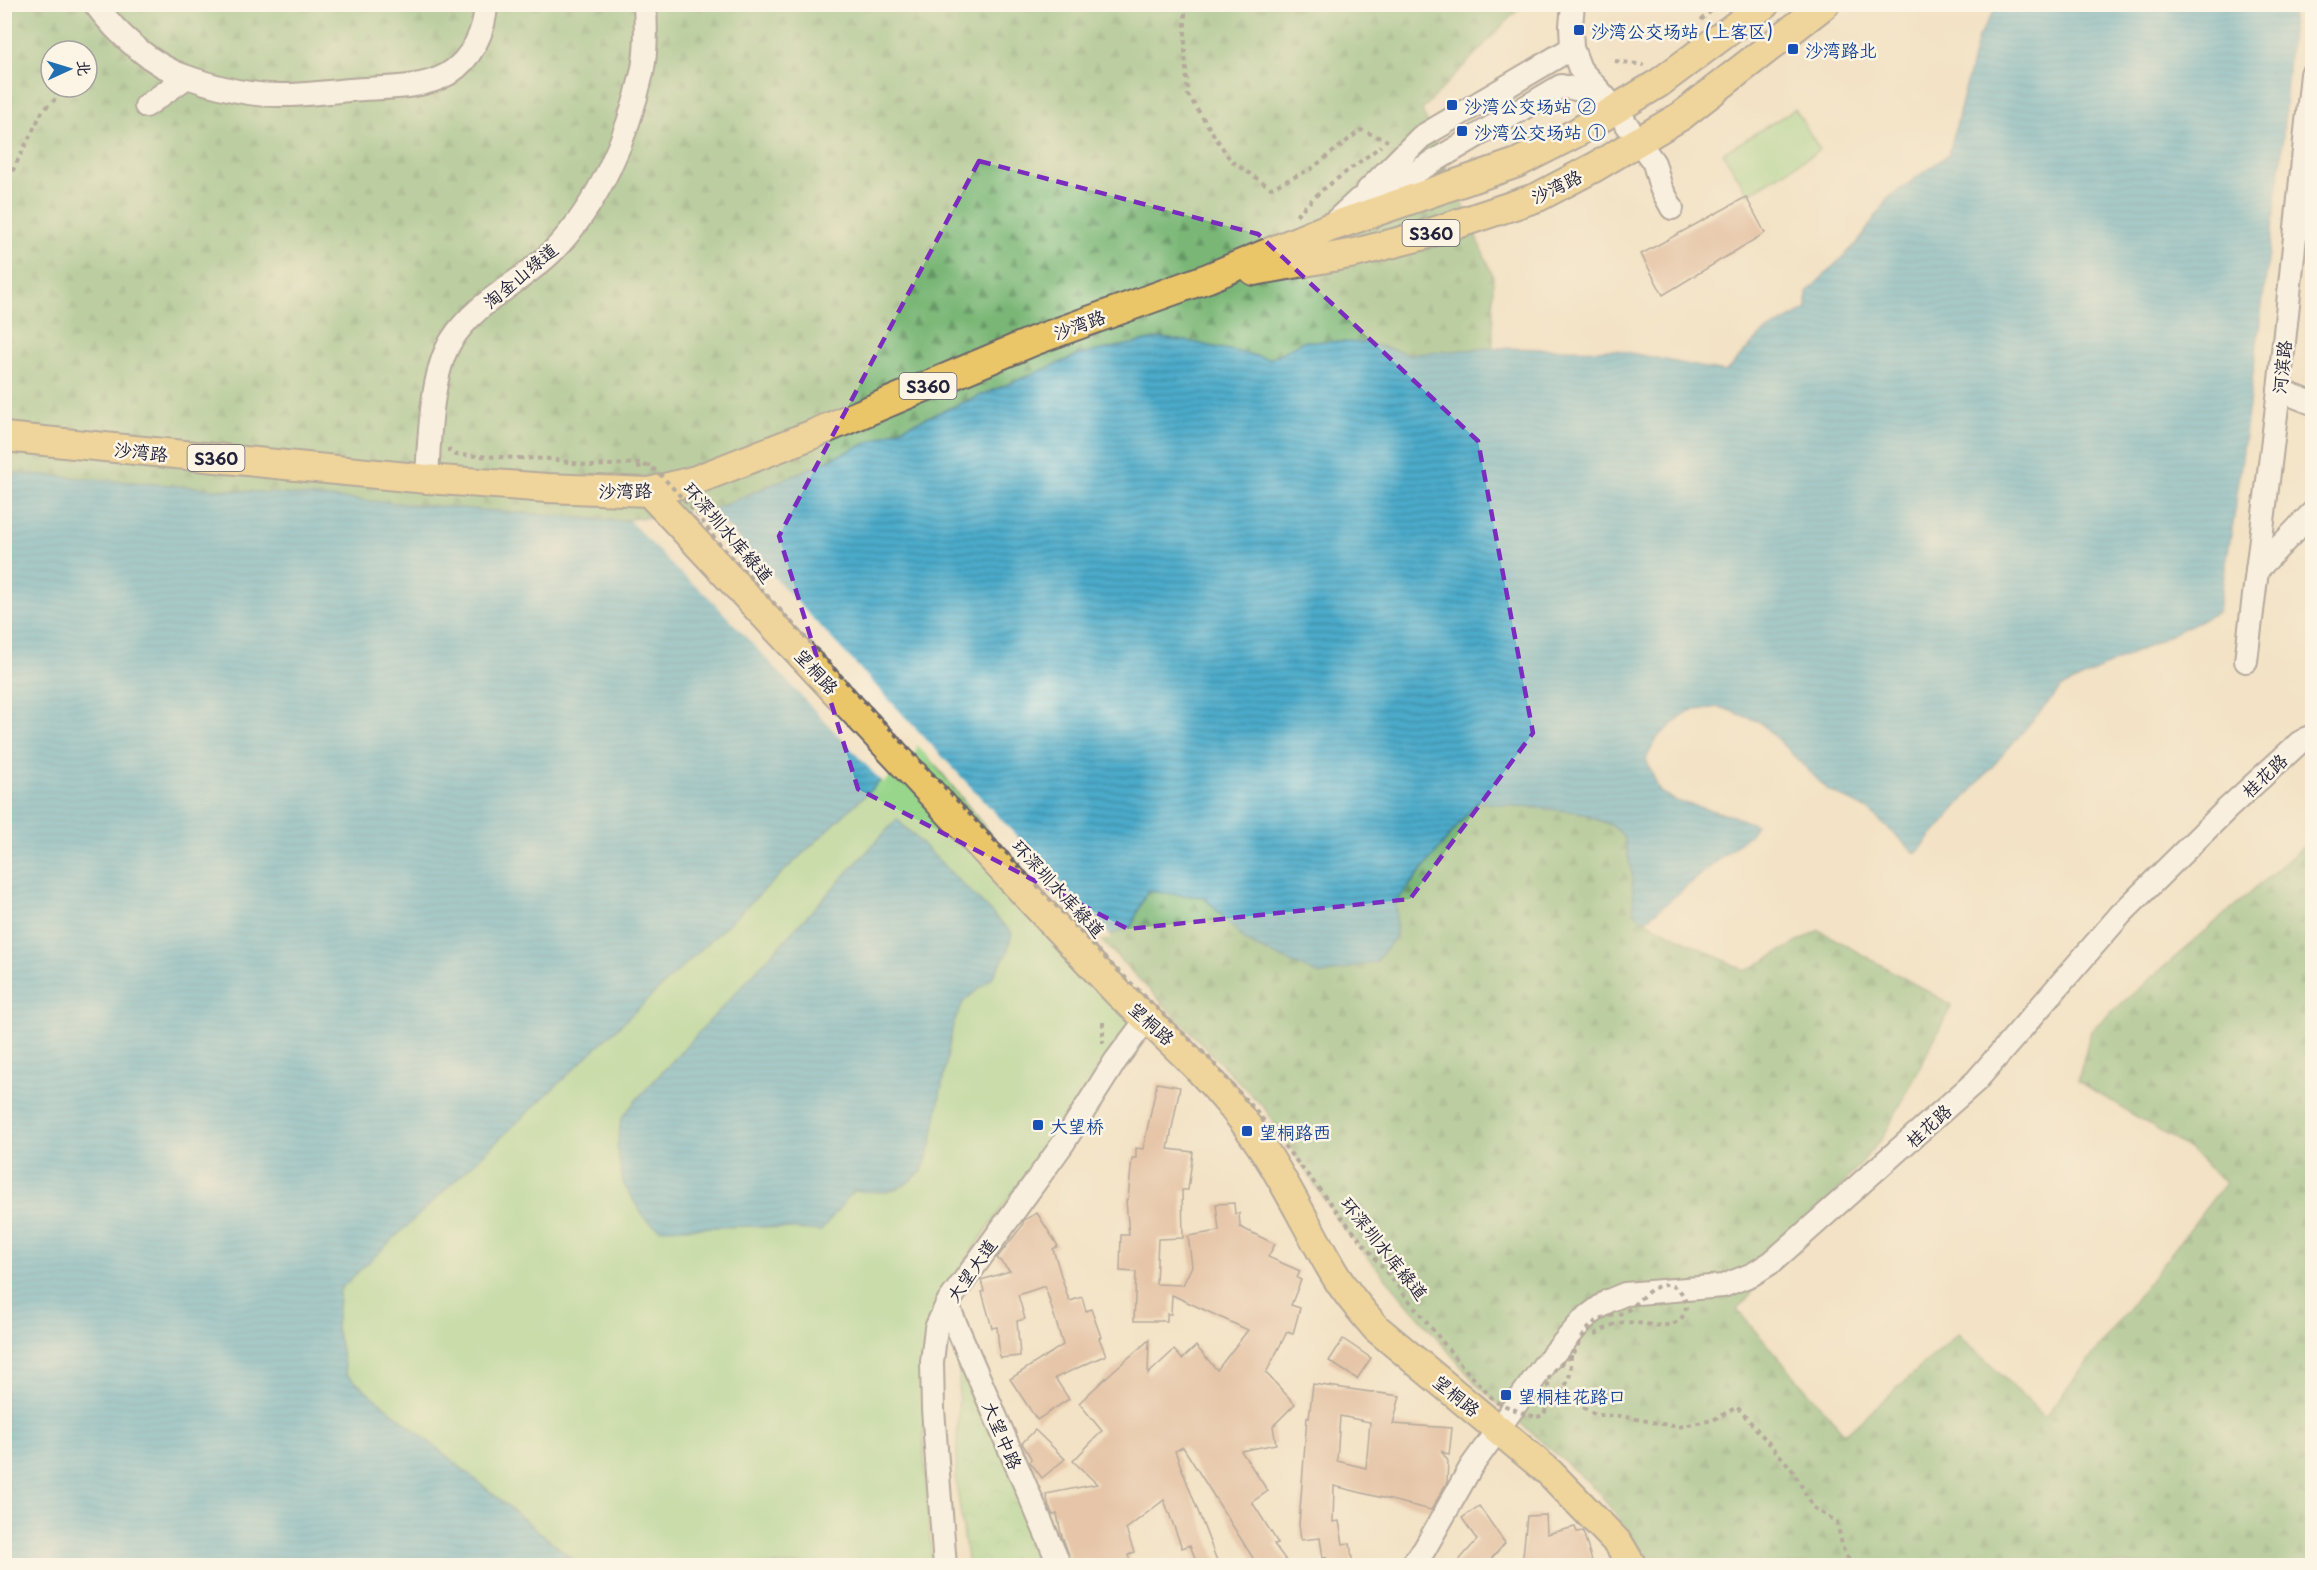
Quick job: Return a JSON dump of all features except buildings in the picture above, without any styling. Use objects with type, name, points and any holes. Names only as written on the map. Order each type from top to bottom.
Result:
[{"type":"main road","name":"沙湾路","points":[[4,437],[427,479],[547,488],[649,492],[696,480],[811,435],[1036,340],[1208,278],[1328,228],[1517,163],[1575,133],[1673,74],[1765,4]]},
{"type":"main road","name":"沙湾路","points":[[1208,278],[1333,257],[1421,236],[1538,197],[1639,142],[1681,116],[1825,4]]},
{"type":"main road","points":[[1411,200],[1421,236]]},
{"type":"main road","name":"望桐路","points":[[649,492],[703,533],[1119,994],[1179,1049],[1220,1091],[1261,1146],[1299,1208],[1332,1270],[1376,1328],[1549,1472],[1619,1544],[1632,1566]]},
{"type":"street","points":[[95,4],[143,54],[187,77],[250,93],[284,95],[426,83],[448,74],[465,60],[478,41],[486,19],[486,4]]},
{"type":"street","name":"淘金山绿道","points":[[427,479],[431,421],[440,368],[450,343],[464,322],[553,251],[588,206],[605,176],[634,103],[642,71],[646,34],[645,4]]},
{"type":"street","points":[[1573,4],[1572,48],[1580,69],[1615,108],[1654,163],[1661,188],[1672,208]]},
{"type":"street","points":[[1328,228],[1421,137],[1572,48]]},
{"type":"street","name":"河滨路","points":[[2246,660],[2279,390],[2313,74]]},
{"type":"street","points":[[146,106],[187,77]]},
{"type":"street","points":[[1358,200],[1404,179],[1561,86],[1580,90],[1615,108]]},
{"type":"street","points":[[2279,390],[2313,403]]},
{"type":"street","points":[[2257,570],[2313,513]]},
{"type":"street","name":"桂花路","points":[[1411,1566],[1424,1550],[1471,1467],[1558,1347],[1584,1319],[1608,1301],[1625,1294],[1723,1286],[1753,1274],[1772,1262],[1908,1144],[1976,1081],[2121,914],[2227,809],[2299,743],[2313,736]]},
{"type":"street","name":"大望大道","points":[[945,1566],[933,1409],[932,1362],[936,1328],[947,1304],[1062,1145],[1116,1060],[1146,1020]]},
{"type":"street","name":"大望中路","points":[[947,1304],[1060,1566]]},
{"type":"path","points":[[1185,4],[1188,95],[1231,161],[1271,188],[1311,169],[1361,130],[1388,141]]},
{"type":"path","points":[[1615,61],[1648,66]]},
{"type":"path","points":[[4,170],[12,172],[43,110],[56,99]]},
{"type":"path","points":[[1294,216],[1322,190],[1396,135]]},
{"type":"path","name":"环深圳水库緑道","points":[[448,440],[449,451],[456,455],[550,459],[592,466],[640,463],[657,471],[863,700],[1074,924],[1208,1057],[1260,1116],[1462,1366],[1496,1402],[1537,1417],[1544,1415],[1550,1391]]},
{"type":"path","points":[[703,533],[711,503]]},
{"type":"path","points":[[1100,1049],[1103,1042],[1103,1022]]},
{"type":"path","points":[[1571,1355],[1572,1373],[1564,1388],[1559,1393],[1550,1391],[1547,1383],[1550,1374],[1556,1366],[1571,1355],[1586,1329],[1599,1319],[1625,1312],[1652,1289],[1665,1285],[1675,1287],[1684,1295],[1686,1304],[1684,1314],[1678,1321],[1667,1325],[1619,1323],[1594,1335]]},
{"type":"path","points":[[1564,1388],[1583,1407],[1596,1415],[1621,1416],[1678,1427],[1713,1420],[1737,1407],[1791,1468],[1814,1508],[1837,1522],[1843,1549],[1852,1566]]},
{"type":"highlighted area","points":[[979,161],[1258,234],[1478,441],[1533,733],[1410,899],[1128,929],[858,789],[779,536]]},
{"type":"green space","points":[[4,5],[1522,5],[1422,110],[1493,276],[1493,348],[1409,354],[1368,343],[1303,341],[1271,359],[1192,342],[1160,338],[1079,355],[916,422],[715,509],[620,521],[5,472]]},
{"type":"green space","points":[[1795,109],[1820,150],[1748,194],[1723,153]]},
{"type":"green space","points":[[914,738],[1134,1016],[964,1263],[924,1339],[924,1455],[932,1565],[580,1565],[346,1374],[336,1327],[340,1289]]},
{"type":"green space","points":[[1477,802],[1579,812],[1611,825],[1624,836],[1632,874],[1635,912],[1645,921],[1746,971],[1819,930],[1952,1005],[1884,1136],[1737,1310],[1845,1434],[1958,1334],[2045,1417],[2225,1183],[2189,1149],[2078,1081],[2091,1030],[2312,839],[2312,1565],[1654,1565],[1597,1490],[1479,1387],[1343,1228],[1265,1109],[1100,939],[1131,927],[1147,891],[1204,897],[1248,943],[1396,936],[1396,902]]},
{"type":"green space","points":[[960,1352],[1053,1565],[968,1565],[956,1481]]},
{"type":"water","points":[[1998,5],[2293,5],[2281,162],[2235,511],[2218,612],[2061,688],[1916,854],[1868,810],[1828,790],[1760,722],[1720,707],[1689,711],[1657,738],[1646,759],[1660,792],[1676,801],[1733,816],[1756,825],[1750,834],[1645,921],[1634,912],[1632,874],[1624,836],[1611,825],[1579,812],[1477,802],[1396,902],[1396,936],[1376,962],[1320,975],[1248,943],[1204,897],[1147,891],[1131,927],[1100,939],[915,739],[913,750],[340,1289],[336,1327],[346,1374],[580,1565],[5,1565],[4,472],[620,521],[715,509],[916,422],[1079,355],[1160,338],[1192,342],[1270,359],[1303,341],[1368,343],[1409,354],[1493,348],[1616,350],[1725,372],[1763,333],[1807,309],[1807,292],[1859,241],[1888,198],[1949,154],[1978,37]]},
{"type":"water","points":[[897,819],[1012,933],[1007,953],[992,978],[964,1001],[953,1025],[931,1146],[922,1171],[905,1185],[887,1192],[853,1191],[821,1231],[748,1226],[660,1229],[645,1219],[623,1183],[617,1148],[621,1119],[636,1100]]},
{"type":"pier","points":[[700,508],[705,513],[713,512],[1112,938],[1098,941],[917,745],[916,752],[883,783],[709,597],[676,569],[629,520],[689,514],[685,510]]},
{"type":"place","name":"沙湾公交场站 (上客区)","points":[[1579,30]]},
{"type":"place","name":"沙湾路北","points":[[1793,49]]},
{"type":"place","name":"沙湾公交场站 ②","points":[[1452,105]]},
{"type":"place","name":"沙湾公交场站 ①","points":[[1462,131]]},
{"type":"place","name":"大望桥","points":[[1038,1125]]},
{"type":"place","name":"望桐路西","points":[[1247,1131]]},
{"type":"place","name":"望桐桂花路口","points":[[1506,1395]]}]
